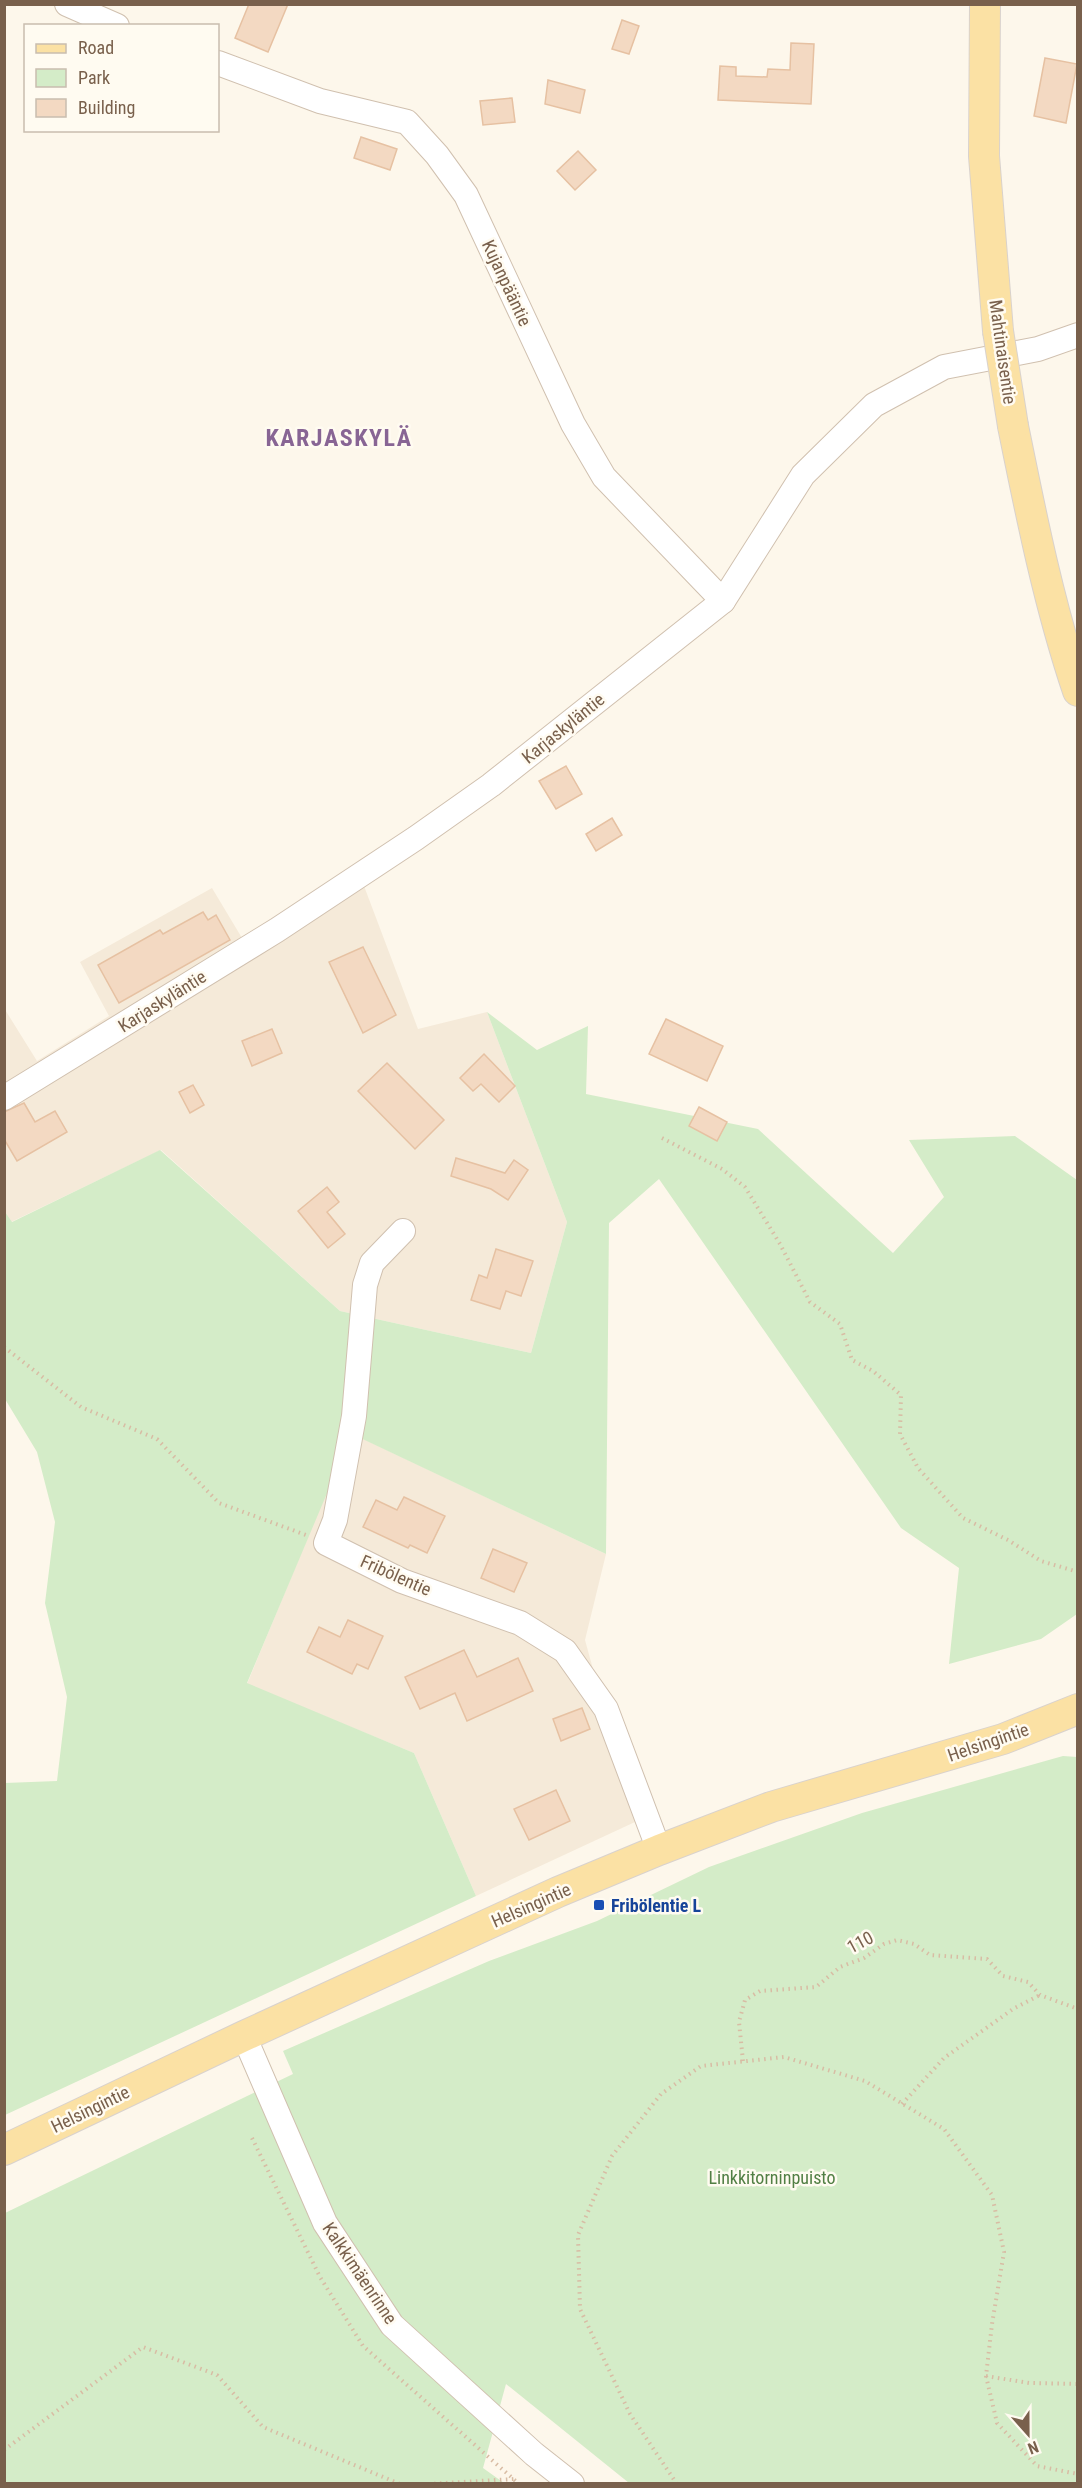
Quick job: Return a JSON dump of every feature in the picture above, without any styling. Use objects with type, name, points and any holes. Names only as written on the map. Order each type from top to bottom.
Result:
[{"type":"main road","name":"Mahtinaisentie","points":[[985,4],[984,156],[998,330],[1013,426],[1036,540],[1064,652],[1077,691]]},
{"type":"main road","name":"Helsingintie","points":[[4,2150],[244,2036],[558,1892],[659,1850],[771,1807],[1003,1739],[1077,1709]]},
{"type":"street","points":[[67,4],[112,24]]},
{"type":"street","name":"Kujanpääntie","points":[[219,63],[320,101],[407,122],[437,155],[466,195],[573,424],[604,477],[723,601]]},
{"type":"street","name":"Karjaskyläntie","points":[[4,1098],[277,930],[416,838],[491,785],[723,601],[803,475],[874,405],[944,367],[1038,349],[1077,335]]},
{"type":"street","points":[[326,1543],[335,1520],[354,1416],[365,1286],[372,1263],[403,1230]]},
{"type":"street","name":"Fribölentie","points":[[326,1543],[402,1581],[520,1623],[565,1651],[606,1709],[659,1850]]},
{"type":"street","name":"Kalkkimäenrinne","points":[[244,2036],[325,2223],[392,2325],[534,2454],[572,2484]]},
{"type":"path","points":[[662,1138],[722,1169],[745,1187],[780,1244],[810,1302],[840,1324],[852,1360],[873,1371],[901,1395],[900,1434],[918,1468],[950,1505],[963,1518],[1008,1540],[1041,1561],[1077,1572]]},
{"type":"path","points":[[4,1347],[81,1407],[157,1439],[219,1503],[326,1543]]},
{"type":"path","name":"110","points":[[743,2061],[739,2022],[745,2000],[760,1990],[816,1987],[840,1967],[864,1958],[884,1944],[897,1940],[914,1944],[930,1955],[987,1959],[1003,1976],[1028,1982],[1040,1995],[1077,2008]]},
{"type":"path","points":[[902,2104],[944,2058],[1013,2009],[1040,1995]]},
{"type":"path","points":[[677,2484],[630,2414],[580,2309],[578,2235],[612,2156],[661,2094],[701,2066],[784,2058],[865,2081],[944,2129],[992,2195],[1005,2252],[992,2324],[986,2376],[997,2423],[1037,2466],[1077,2474]]},
{"type":"path","points":[[4,2450],[143,2347],[217,2375],[263,2427],[400,2484]]},
{"type":"path","points":[[986,2376],[1029,2383],[1077,2384]]},
{"type":"path","points":[[428,2484],[514,2479]]},
{"type":"shaded area","points":[[364,886],[418,1029],[487,1012],[567,1222],[531,1353],[340,1311],[161,1150],[11,1222],[4,1212],[4,1008],[37,1061],[109,1016],[80,962],[212,888],[242,938]]},
{"type":"shaded area","points":[[351,1433],[606,1554],[585,1640],[635,1822],[476,1896],[414,1753],[247,1684]]},
{"type":"green space","points":[[487,1012],[537,1050],[588,1026],[586,1094],[758,1129],[893,1253],[944,1197],[909,1140],[1015,1136],[1077,1180],[1077,1614],[1041,1639],[949,1664],[959,1568],[901,1528],[659,1179],[609,1223],[606,1554],[352,1434],[247,1683],[414,1753],[476,1896],[5,2115],[5,1783],[57,1781],[67,1697],[45,1603],[55,1522],[37,1452],[5,1399],[5,1212],[12,1222],[160,1150],[340,1311],[531,1353],[567,1222]]},
{"type":"green space","name":"Linkkitorninpuisto","points":[[1063,1756],[1077,1757],[1077,2483],[629,2483],[506,2384],[483,2468],[504,2483],[5,2484],[5,2213],[293,2074],[283,2051],[489,1961],[597,1921],[709,1867],[862,1813]]},
{"type":"building","points":[[249,4],[288,4],[268,52],[235,38]]},
{"type":"building","points":[[622,20],[639,26],[629,54],[612,49]]},
{"type":"building","points":[[791,43],[814,44],[811,104],[718,100],[720,66],[736,67],[736,76],[767,77],[768,69],[790,70]]},
{"type":"building","points":[[1045,58],[1077,64],[1066,123],[1034,116]]},
{"type":"building","points":[[548,80],[585,90],[580,113],[545,104]]},
{"type":"building","points":[[512,98],[515,122],[483,125],[480,101]]},
{"type":"building","points":[[361,137],[397,149],[390,170],[354,158]]},
{"type":"building","points":[[578,151],[596,170],[575,190],[557,171]]},
{"type":"building","points":[[566,766],[582,794],[556,809],[539,781]]},
{"type":"building","points":[[612,818],[622,835],[596,851],[586,834]]},
{"type":"building","points":[[203,912],[208,920],[216,915],[230,940],[119,1003],[98,965],[160,930],[163,934]]},
{"type":"building","points":[[363,947],[396,1015],[363,1033],[329,962]]},
{"type":"building","points":[[666,1019],[723,1046],[707,1081],[649,1054]]},
{"type":"building","points":[[272,1029],[282,1053],[252,1066],[242,1041]]},
{"type":"building","points":[[484,1054],[515,1086],[499,1102],[481,1084],[473,1091],[460,1078]]},
{"type":"building","points":[[387,1063],[444,1120],[415,1149],[358,1091]]},
{"type":"building","points":[[193,1085],[204,1105],[190,1113],[179,1092]]},
{"type":"building","points":[[24,1103],[35,1122],[55,1111],[67,1132],[17,1161],[4,1139],[4,1112]]},
{"type":"building","points":[[699,1107],[727,1122],[717,1141],[689,1126]]},
{"type":"building","points":[[456,1158],[505,1173],[514,1160],[528,1170],[508,1200],[491,1189],[451,1176]]},
{"type":"building","points":[[327,1187],[339,1202],[327,1212],[345,1234],[328,1248],[298,1211]]},
{"type":"building","points":[[496,1249],[533,1261],[521,1296],[506,1291],[500,1309],[471,1300],[479,1275],[487,1278]]},
{"type":"building","points":[[404,1497],[445,1516],[427,1553],[410,1545],[408,1548],[363,1527],[376,1500],[397,1510]]},
{"type":"building","points":[[493,1549],[527,1563],[514,1592],[481,1578]]},
{"type":"building","points":[[348,1620],[383,1636],[368,1669],[357,1664],[352,1674],[307,1652],[319,1627],[340,1637]]},
{"type":"building","points":[[464,1650],[477,1677],[518,1658],[533,1691],[467,1721],[455,1693],[420,1709],[405,1677]]},
{"type":"building","points":[[582,1708],[590,1729],[561,1741],[553,1719]]},
{"type":"building","points":[[556,1790],[570,1821],[529,1840],[514,1809]]},
{"type":"place","name":"Fribölentie L","points":[[599,1905]]},
{"type":"district","name":"KARJASKYLÄ","points":[[339,438]]}]
